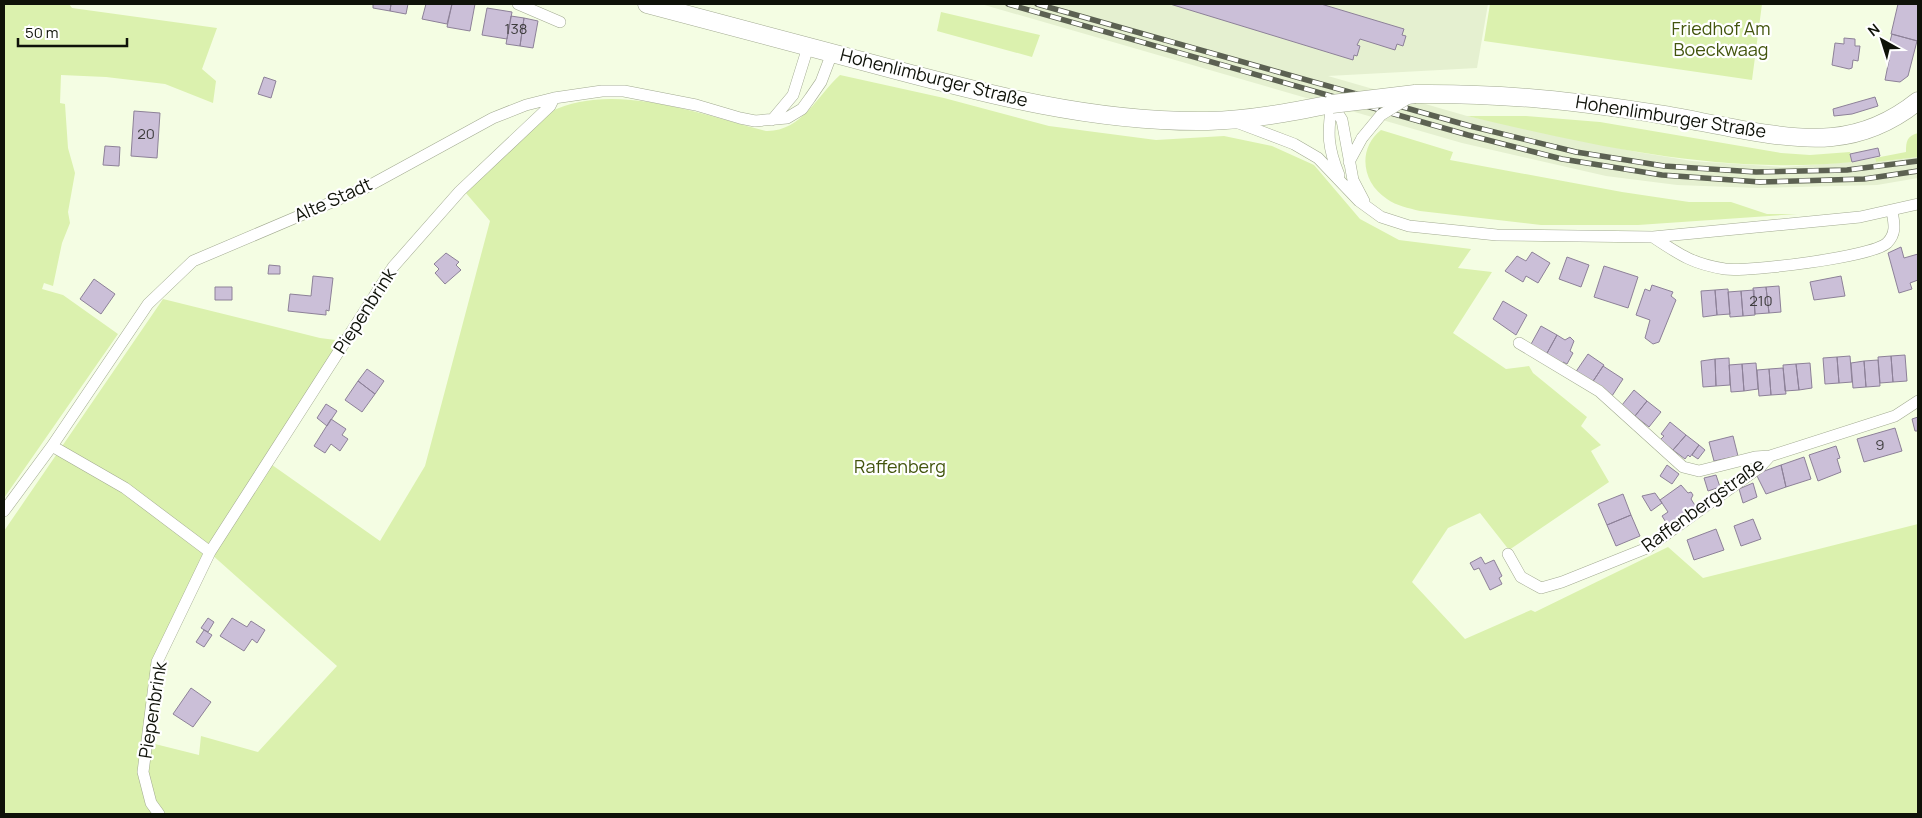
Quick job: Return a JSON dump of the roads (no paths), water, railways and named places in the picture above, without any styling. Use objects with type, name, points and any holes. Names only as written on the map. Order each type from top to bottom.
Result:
[{"type":"main road","name":"Hohenlimburger Straße","points":[[647,4],[990,95],[1058,108],[1123,117],[1209,121],[1279,114],[1332,104],[1415,94],[1480,94],[1583,102],[1768,132],[1831,138],[1861,133],[1904,112],[1918,101]]},
{"type":"street","points":[[518,4],[560,22]]},
{"type":"street","points":[[772,120],[793,95],[808,47]]},
{"type":"street","name":"Alte Stadt","points":[[4,511],[52,446],[148,304],[193,261],[365,188],[494,118],[526,105],[554,98],[602,91],[624,91],[696,105],[740,118],[772,120],[787,118],[802,109],[821,82],[832,53]]},
{"type":"street","points":[[1349,162],[1362,138],[1381,115],[1415,94]]},
{"type":"street","name":"Piepenbrink","points":[[159,814],[151,803],[143,772],[158,662],[210,552],[393,267],[460,191],[550,106],[554,98]]},
{"type":"street","points":[[1332,104],[1342,120],[1353,180],[1367,207]]},
{"type":"street","name":"Hohenlimburger Straße","points":[[1332,104],[1328,126],[1330,153],[1341,181]]},
{"type":"street","name":"Hohenlimburger Straße","points":[[1226,119],[1294,144],[1318,158],[1367,207],[1381,217],[1409,226],[1498,235],[1653,237],[1860,217],[1918,204]]},
{"type":"street","points":[[1653,237],[1689,261],[1727,269],[1779,265],[1844,257],[1885,244],[1893,236],[1892,211]]},
{"type":"street","name":"Raffenbergstraße","points":[[1519,343],[1599,391],[1683,467],[1699,471],[1755,457],[1770,456],[1895,416],[1917,404]]},
{"type":"street","points":[[52,446],[124,488],[210,552]]},
{"type":"street","name":"Raffenbergstraße","points":[[1508,554],[1522,576],[1541,588],[1562,582],[1647,548],[1760,467],[1770,456]]},
{"type":"railway","points":[[1008,4],[1468,135],[1562,159],[1662,175],[1760,182],[1864,179],[1918,171]]},
{"type":"railway","points":[[1037,4],[1470,126],[1576,152],[1664,166],[1756,172],[1847,170],[1918,161]]},
{"type":"park label","name":"Friedhof Am Boeckwaag","points":[[1721,39]]},
{"type":"park label","name":"Raffenberg","points":[[900,467]]}]
